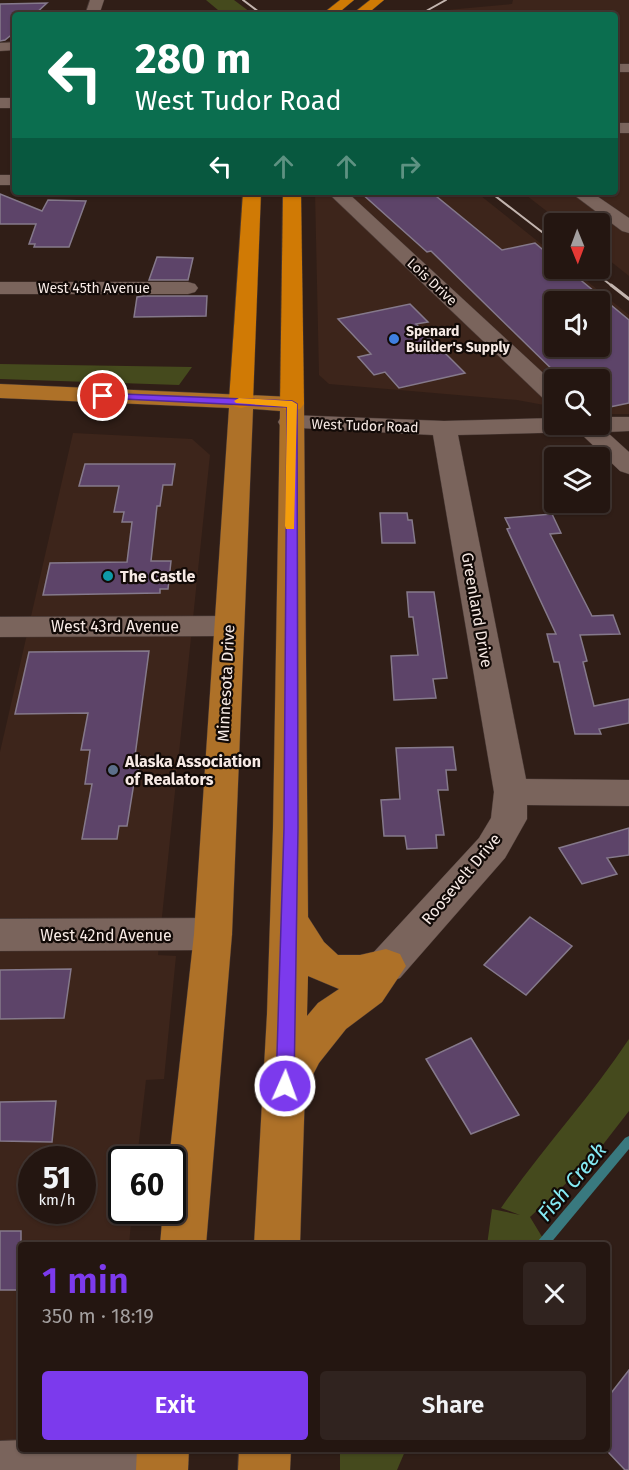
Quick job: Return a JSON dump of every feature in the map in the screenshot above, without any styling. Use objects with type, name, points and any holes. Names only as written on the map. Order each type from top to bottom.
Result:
[{"type":"highway","points":[[331,12],[348,0]]},
{"type":"highway","points":[[362,12],[378,0]]},
{"type":"highway","name":"Minnesota Drive","points":[[240,411],[252,195]]},
{"type":"highway","points":[[291,413],[292,195]]},
{"type":"main road","name":"West Tudor Road","points":[[0,391],[240,411]]},
{"type":"main road","name":"West Tudor Road","points":[[0,411],[291,413]]},
{"type":"main road","name":"Minnesota Drive","points":[[183,1242],[213,934],[240,411]]},
{"type":"main road","points":[[277,1242],[285,1086],[291,828],[291,413]]},
{"type":"main road","points":[[289,920],[318,962],[334,970],[350,973],[386,966]]},
{"type":"main road","points":[[285,1086],[304,1050],[332,1016],[368,990],[386,966]]},
{"type":"main road","points":[[264,1470],[265,1452]]},
{"type":"street","name":"Lois Drive","points":[[339,195],[544,387]]},
{"type":"street","points":[[586,197],[620,201]]},
{"type":"street","points":[[586,197],[629,227]]},
{"type":"street","name":"West 45th Avenue","points":[[0,288],[188,288]]},
{"type":"street","name":"West Tudor Road","points":[[291,413],[465,413],[544,421]]},
{"type":"street","name":"West Tudor Road","points":[[291,413],[444,429],[544,426]]},
{"type":"street","name":"West Tudor Road","points":[[610,424],[629,424]]},
{"type":"street","name":"Greenland Drive","points":[[444,429],[511,792]]},
{"type":"street","points":[[594,435],[629,466]]},
{"type":"street","name":"West 43rd Avenue","points":[[0,627],[229,626]]},
{"type":"street","points":[[511,792],[629,793]]},
{"type":"street","name":"Roosevelt Drive","points":[[386,966],[492,848],[509,819],[511,792]]},
{"type":"street","name":"West 42nd Avenue","points":[[0,935],[213,934]]},
{"type":"street","points":[[0,1467],[162,1461]]},
{"type":"shaded area","points":[[513,0],[629,0],[629,276],[610,261],[610,213],[549,213],[526,195],[618,195],[618,12],[434,12],[512,4]]},
{"type":"shaded area","points":[[315,195],[480,195],[544,246],[544,279],[584,279],[599,291],[544,291],[544,357],[610,357],[610,300],[629,315],[629,414],[610,414],[610,369],[544,369],[544,405],[517,400],[329,384],[319,375]]},
{"type":"shaded area","points":[[73,433],[192,439],[210,455],[158,955],[176,956],[164,1079],[146,1080],[138,1146],[108,1146],[108,1224],[131,1224],[129,1242],[18,1242],[18,1452],[0,1470],[0,752]]},
{"type":"green space","points":[[206,0],[234,0],[250,12],[220,12]]},
{"type":"green space","points":[[0,364],[192,367],[179,385],[0,379]]},
{"type":"green space","points":[[629,1039],[629,1111],[591,1160],[530,1217],[545,1242],[487,1242],[492,1209],[520,1215],[501,1208]]},
{"type":"green space","points":[[340,1452],[405,1452],[397,1470],[340,1470]]},
{"type":"building","points":[[47,3],[37,12],[12,12],[12,34],[0,41],[0,4]]},
{"type":"building","points":[[0,194],[42,211],[48,200],[86,201],[69,247],[34,247],[35,244],[29,244],[36,224],[0,224]]},
{"type":"building","points":[[363,195],[435,195],[502,250],[535,243],[544,251],[544,279],[579,279],[594,291],[544,291],[544,357],[610,357],[610,304],[629,320],[629,403],[610,407],[610,369],[552,369],[431,251],[427,252]]},
{"type":"building","points":[[157,257],[193,258],[188,280],[149,280]]},
{"type":"building","points":[[207,296],[206,316],[134,317],[137,297]]},
{"type":"building","name":"Spenard Builder's Supply","points":[[410,304],[428,322],[416,324],[465,373],[399,388],[385,372],[374,375],[358,357],[371,354],[338,319]]},
{"type":"building","points":[[85,464],[175,464],[172,485],[163,485],[160,506],[157,506],[151,561],[171,561],[168,589],[160,589],[160,593],[43,595],[50,563],[127,562],[132,522],[122,522],[124,512],[114,512],[119,486],[79,486]]},
{"type":"building","points":[[380,513],[407,513],[408,520],[412,520],[415,543],[382,543]]},
{"type":"building","points":[[552,514],[561,533],[550,534],[592,616],[613,615],[620,634],[580,635],[587,661],[583,662],[594,706],[629,699],[629,723],[599,729],[601,734],[575,734],[559,662],[554,662],[547,634],[556,634],[507,529],[510,528],[505,518]]},
{"type":"building","points":[[407,592],[434,592],[447,678],[433,679],[436,698],[394,700],[391,656],[418,655],[413,617],[409,617]]},
{"type":"building","points":[[149,651],[135,756],[140,756],[137,783],[134,783],[127,826],[119,826],[117,839],[82,839],[92,784],[85,784],[90,750],[81,750],[88,713],[15,714],[29,652]]},
{"type":"building","points":[[453,747],[456,770],[446,770],[448,790],[438,790],[444,835],[436,835],[437,848],[407,849],[405,836],[384,836],[381,800],[400,799],[396,748]]},
{"type":"building","points":[[629,828],[629,855],[607,858],[617,874],[582,884],[559,848]]},
{"type":"building","points":[[530,917],[572,946],[526,995],[484,965]]},
{"type":"building","points":[[71,969],[64,1018],[0,1019],[0,970]]},
{"type":"building","points":[[471,1038],[519,1115],[471,1134],[426,1059]]},
{"type":"building","points":[[56,1101],[52,1142],[0,1141],[0,1102]]},
{"type":"building","points":[[0,1231],[21,1231],[21,1242],[18,1242],[18,1290],[0,1290]]},
{"type":"building","points":[[629,1370],[629,1470],[625,1470],[608,1452],[610,1452],[610,1394]]},
{"type":"waterway","name":"Fish Creek","points":[[545,1242],[629,1141]]},
{"type":"railway","points":[[243,0],[259,12]]},
{"type":"railway","points":[[424,12],[446,0]]},
{"type":"railway","points":[[494,195],[544,234]]},
{"type":"railway","points":[[603,279],[612,286]]},
{"type":"railway","points":[[611,285],[629,299]]},
{"type":"slow traffic","points":[[239,401],[292,404],[290,526]]},
{"type":"place","name":"Spenard Builder's Supply","points":[[394,339]]},
{"type":"place","name":"The Castle","points":[[108,576]]},
{"type":"place","name":"Alaska Association of Realators","points":[[113,770]]},
{"type":"route","points":[[103,396],[292,404],[290,422],[291,828],[285,1086]]}]
